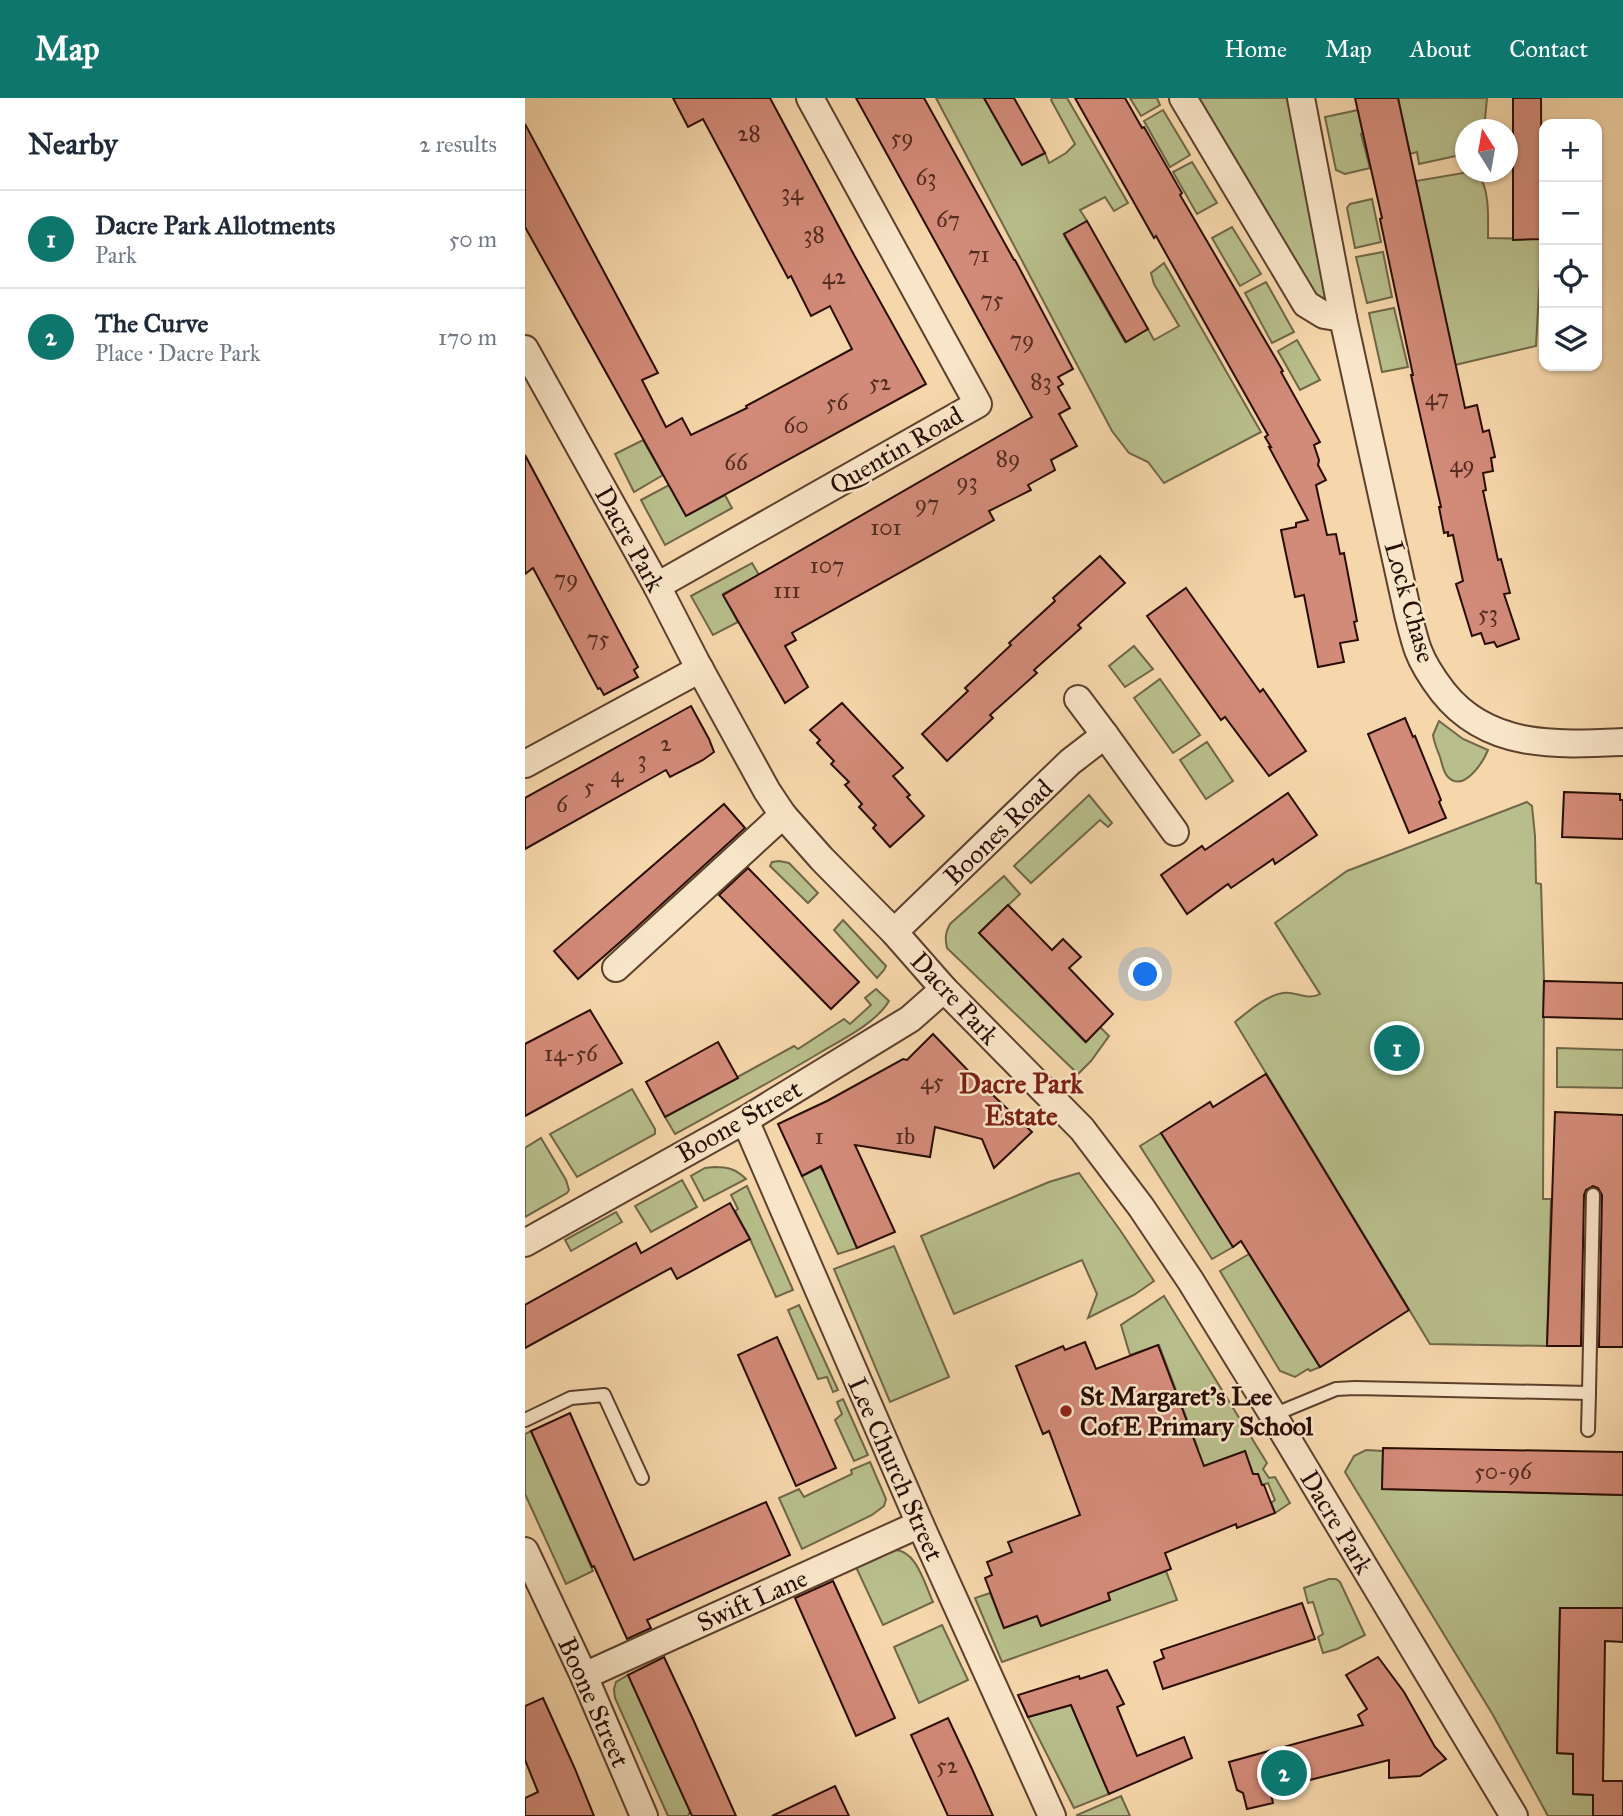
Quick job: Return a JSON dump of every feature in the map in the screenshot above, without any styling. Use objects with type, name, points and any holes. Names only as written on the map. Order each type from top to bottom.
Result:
[{"type":"street","name":"Quentin Road","points":[[657,586],[978,404],[810,98]]},
{"type":"street","points":[[1183,98],[1306,304],[1324,315],[1343,318]]},
{"type":"street","name":"Lock Chase","points":[[1301,98],[1343,318],[1410,621],[1427,670],[1455,706],[1476,723],[1502,734],[1535,741],[1623,742]]},
{"type":"street","name":"Dacre Park","points":[[525,349],[657,586],[752,767],[783,815],[944,989],[1082,1129],[1141,1207],[1190,1280],[1273,1415],[1514,1816]]},
{"type":"street","points":[[525,764],[700,669]]},
{"type":"street","points":[[1078,699],[1175,832]]},
{"type":"street","name":"Boones Road","points":[[894,932],[1070,762],[1105,735]]},
{"type":"street","points":[[616,968],[783,815]]},
{"type":"street","name":"Boone Street","points":[[525,1243],[745,1121],[910,1019],[944,989]]},
{"type":"street","name":"Lee Church Street","points":[[745,1121],[920,1524],[1052,1816]]},
{"type":"street","name":"Swift Lane","points":[[584,1676],[920,1524]]},
{"type":"street","name":"Boone Street","points":[[525,1551],[584,1676],[644,1816]]},
{"type":"lane","points":[[1588,1430],[1593,1195]]},
{"type":"lane","points":[[1273,1415],[1336,1389],[1589,1393]]},
{"type":"lane","points":[[525,1420],[571,1398],[604,1395],[642,1478]]},
{"type":"green space","points":[[936,98],[984,98],[1022,165],[1045,153],[1049,163],[1075,144],[1051,100],[1067,98],[1128,203],[1114,211],[1105,197],[1080,210],[1087,221],[1064,235],[1125,342],[1148,329],[1154,340],[1179,326],[1154,284],[1151,273],[1164,263],[1261,432],[1164,483],[1148,462],[1129,453],[1112,431]]},
{"type":"green space","points":[[1130,98],[1157,98],[1160,105],[1141,116]]},
{"type":"green space","points":[[1196,98],[1287,98],[1328,290],[1327,296],[1314,298]]},
{"type":"green space","points":[[1398,98],[1487,98],[1485,119],[1455,119],[1455,156],[1419,164],[1417,152],[1410,154]]},
{"type":"green space","points":[[1163,110],[1190,155],[1170,167],[1144,121]]},
{"type":"green space","points":[[1358,110],[1370,168],[1345,174],[1336,170],[1325,117]]},
{"type":"green space","points":[[1192,162],[1217,203],[1197,214],[1173,172]]},
{"type":"green space","points":[[1455,174],[1455,182],[1483,182],[1488,206],[1488,238],[1539,239],[1536,346],[1455,365],[1416,181]]},
{"type":"green space","points":[[1372,199],[1381,242],[1355,248],[1347,208],[1350,204]]},
{"type":"green space","points":[[1232,227],[1261,274],[1240,286],[1212,238]]},
{"type":"green space","points":[[1383,252],[1392,297],[1367,303],[1356,257]]},
{"type":"green space","points":[[1266,282],[1294,332],[1272,343],[1245,293]]},
{"type":"green space","points":[[1394,308],[1408,367],[1382,372],[1369,313]]},
{"type":"green space","points":[[1297,340],[1320,380],[1300,390],[1278,351]]},
{"type":"green space","points":[[643,440],[663,475],[634,492],[615,454]]},
{"type":"green space","points":[[669,485],[686,516],[725,495],[732,508],[665,545],[641,500]]},
{"type":"green space","points":[[752,563],[759,575],[723,594],[738,622],[713,635],[691,596]]},
{"type":"green space","points":[[1134,646],[1153,669],[1125,687],[1109,666]]},
{"type":"green space","points":[[1160,679],[1200,735],[1173,753],[1134,698]]},
{"type":"green space","points":[[1439,721],[1463,739],[1488,750],[1482,762],[1466,779],[1454,781],[1444,770],[1433,735]]},
{"type":"green space","points":[[1207,742],[1233,781],[1206,799],[1180,760]]},
{"type":"green space","points":[[1089,795],[1112,823],[1108,827],[1100,820],[1031,883],[1014,866]]},
{"type":"green space","points":[[1527,802],[1532,806],[1536,883],[1541,884],[1544,981],[1543,1199],[1551,1199],[1547,1346],[1430,1344],[1235,1022],[1258,1004],[1276,995],[1288,993],[1311,997],[1320,994],[1275,923],[1347,871]]},
{"type":"green space","points":[[772,862],[789,863],[818,893],[808,903],[770,866]]},
{"type":"green space","points":[[1004,876],[1020,894],[979,933],[1085,1042],[1100,1027],[1109,1036],[1078,1074],[947,948],[946,936],[950,924]]},
{"type":"green space","points":[[843,920],[886,966],[877,978],[834,930]]},
{"type":"green space","points":[[876,989],[889,1001],[868,1023],[675,1134],[665,1117],[794,1046],[798,1049],[844,1019],[850,1024],[871,1005],[865,998]]},
{"type":"green space","points":[[1557,1048],[1623,1050],[1623,1088],[1557,1087]]},
{"type":"green space","points":[[632,1089],[655,1129],[655,1134],[577,1177],[550,1134]]},
{"type":"green space","points":[[1161,1133],[1233,1247],[1212,1259],[1140,1146]]},
{"type":"green space","points":[[541,1138],[569,1190],[525,1217],[525,1148]]},
{"type":"green space","points":[[820,1167],[857,1248],[838,1254],[802,1176]]},
{"type":"green space","points":[[705,1168],[732,1169],[746,1179],[704,1201],[691,1176]]},
{"type":"green space","points":[[1079,1173],[1154,1281],[1134,1295],[1088,1318],[1097,1294],[1082,1260],[954,1314],[921,1236],[1049,1182]]},
{"type":"green space","points":[[682,1180],[697,1207],[651,1232],[635,1206]]},
{"type":"green space","points":[[747,1186],[793,1290],[776,1297],[735,1211],[738,1209],[731,1195]]},
{"type":"green space","points":[[616,1212],[622,1222],[571,1251],[565,1240]]},
{"type":"green space","points":[[894,1246],[949,1377],[890,1402],[834,1269]]},
{"type":"green space","points":[[1249,1254],[1320,1367],[1310,1371],[1308,1369],[1295,1377],[1280,1371],[1220,1271]]},
{"type":"green space","points":[[1164,1296],[1267,1463],[1263,1469],[1269,1478],[1275,1477],[1290,1503],[1275,1513],[1271,1503],[1275,1500],[1268,1483],[1262,1485],[1258,1474],[1253,1474],[1245,1451],[1185,1473],[1198,1449],[1159,1345],[1130,1355],[1121,1325]]},
{"type":"green space","points":[[799,1305],[838,1390],[833,1392],[827,1377],[818,1379],[788,1310]]},
{"type":"green space","points":[[843,1399],[868,1455],[854,1461],[835,1420],[842,1414],[837,1402]]},
{"type":"green space","points":[[531,1431],[593,1571],[566,1584],[525,1494],[525,1434]]},
{"type":"green space","points":[[1366,1450],[1383,1451],[1382,1489],[1623,1495],[1623,1608],[1560,1608],[1557,1753],[1573,1754],[1573,1794],[1593,1795],[1593,1816],[1548,1816],[1493,1715],[1345,1472],[1354,1456]]},
{"type":"green space","points":[[870,1462],[886,1499],[884,1506],[872,1515],[802,1549],[779,1498],[799,1489],[804,1497],[852,1474],[851,1470]]},
{"type":"green space","points":[[893,1550],[901,1551],[914,1561],[933,1602],[883,1625],[856,1567]]},
{"type":"green space","points":[[1166,1571],[1177,1600],[1002,1662],[975,1598],[990,1593],[1004,1628],[1037,1616],[1041,1626],[1110,1600],[1105,1586],[1146,1572],[1148,1578]]},
{"type":"green space","points":[[1329,1579],[1340,1582],[1365,1635],[1323,1653],[1318,1637],[1323,1634],[1313,1602],[1308,1603],[1304,1588]]},
{"type":"green space","points":[[942,1625],[968,1680],[919,1703],[894,1647]]},
{"type":"green space","points":[[628,1675],[690,1811],[688,1816],[668,1816],[615,1698],[616,1682]]},
{"type":"green space","points":[[1071,1705],[1109,1794],[1074,1808],[1028,1717]]},
{"type":"green space","points":[[1121,1796],[1130,1816],[1077,1815]]},
{"type":"building","points":[[673,98],[770,98],[926,384],[686,516],[525,227],[525,124],[658,373],[642,380],[666,427],[682,418],[691,435],[747,408],[746,406],[852,349],[830,306],[811,316],[703,119],[688,127]]},
{"type":"building","points":[[856,98],[924,98],[1073,369],[1058,377],[1063,384],[1058,387],[1070,408],[1059,414],[1077,446],[1051,460],[1055,470],[1028,485],[1031,490],[989,511],[994,520],[792,633],[796,640],[785,646],[808,687],[785,703],[723,595],[1032,417]]},
{"type":"building","points":[[984,98],[1014,98],[1045,153],[1022,165]]},
{"type":"building","points":[[1075,98],[1125,98],[1283,371],[1281,372],[1320,442],[1314,445],[1318,465],[1326,480],[1316,485],[1327,535],[1336,534],[1340,554],[1344,553],[1357,621],[1354,622],[1358,640],[1340,643],[1344,662],[1318,667],[1304,595],[1295,597],[1281,530],[1296,527],[1296,523],[1308,520],[1269,447],[1265,437],[1268,435]]},
{"type":"building","points":[[1355,98],[1398,98],[1465,408],[1477,405],[1483,432],[1489,430],[1495,457],[1491,458],[1493,471],[1483,473],[1486,490],[1483,491],[1498,560],[1501,559],[1510,593],[1504,594],[1519,639],[1497,647],[1494,642],[1485,644],[1481,633],[1472,636],[1456,584],[1463,581],[1453,535],[1444,533],[1441,507],[1380,219],[1382,218]]},
{"type":"building","points":[[1513,98],[1541,98],[1539,239],[1513,240],[1513,182],[1518,182],[1518,119],[1513,119]]},
{"type":"building","points":[[1087,221],[1148,329],[1126,342],[1064,234]]},
{"type":"building","points":[[525,455],[638,667],[634,670],[638,677],[604,695],[600,688],[598,689],[533,568],[525,574]]},
{"type":"building","points":[[1100,556],[1125,583],[1078,625],[1081,628],[1034,670],[1037,673],[990,715],[993,718],[947,761],[922,734],[968,691],[965,688],[1011,645],[1009,643],[1055,601],[1053,598]]},
{"type":"building","points":[[1186,588],[1260,692],[1263,689],[1306,751],[1269,776],[1225,717],[1221,720],[1147,616]]},
{"type":"building","points":[[842,703],[903,768],[893,776],[924,816],[890,847],[873,828],[876,825],[859,807],[862,804],[845,785],[849,782],[831,764],[834,761],[817,743],[820,740],[810,730]]},
{"type":"building","points":[[691,706],[714,752],[670,777],[666,770],[525,849],[525,798]]},
{"type":"building","points":[[1405,718],[1413,737],[1415,736],[1446,818],[1409,833],[1368,734]]},
{"type":"building","points":[[1564,792],[1620,794],[1620,800],[1623,800],[1623,839],[1562,837]]},
{"type":"building","points":[[1288,793],[1317,835],[1275,864],[1273,859],[1231,888],[1228,884],[1187,914],[1161,875],[1202,846],[1205,850]]},
{"type":"building","points":[[724,804],[745,828],[578,979],[554,951]]},
{"type":"building","points":[[748,868],[859,982],[831,1009],[719,895]]},
{"type":"building","points":[[1008,905],[1052,950],[1063,939],[1081,957],[1069,968],[1113,1014],[1086,1042],[979,933]]},
{"type":"building","points":[[1544,981],[1623,983],[1623,1019],[1543,1017]]},
{"type":"building","points":[[590,1010],[622,1063],[525,1116],[525,1044]]},
{"type":"building","points":[[933,1034],[1032,1132],[994,1168],[982,1139],[935,1127],[930,1157],[855,1145],[895,1232],[857,1248],[821,1166],[802,1176],[778,1124],[827,1101],[903,1059],[907,1060]]},
{"type":"building","points":[[718,1042],[738,1078],[665,1117],[646,1082]]},
{"type":"building","points":[[1266,1074],[1409,1310],[1320,1367],[1241,1241],[1233,1247],[1161,1133],[1210,1102],[1213,1107]]},
{"type":"building","points":[[1555,1112],[1623,1115],[1623,1347],[1599,1347],[1602,1195],[1598,1188],[1593,1186],[1586,1190],[1584,1195],[1581,1346],[1547,1346]]},
{"type":"building","points":[[730,1203],[750,1239],[677,1279],[671,1268],[525,1348],[525,1305],[636,1243],[641,1253]]},
{"type":"building","points":[[777,1337],[836,1468],[796,1486],[738,1355]]},
{"type":"building","points":[[1085,1342],[1096,1369],[1158,1345],[1204,1466],[1245,1451],[1253,1474],[1258,1474],[1275,1513],[1237,1528],[1236,1524],[1165,1553],[1171,1569],[1108,1593],[1110,1600],[1041,1626],[1037,1616],[1004,1628],[985,1578],[992,1575],[987,1562],[1012,1552],[1008,1542],[1080,1515],[1049,1431],[1043,1434],[1016,1366],[1063,1346],[1065,1350]]},
{"type":"building","points":[[570,1413],[634,1560],[766,1502],[790,1555],[647,1620],[651,1628],[627,1639],[531,1431]]},
{"type":"building","points":[[1383,1448],[1623,1452],[1623,1495],[1382,1489]]},
{"type":"building","points":[[833,1581],[895,1718],[856,1736],[795,1598]]},
{"type":"building","points":[[1302,1603],[1315,1639],[1163,1689],[1154,1662],[1164,1658],[1161,1650]]},
{"type":"building","points":[[1560,1608],[1623,1608],[1623,1642],[1605,1641],[1603,1781],[1623,1781],[1623,1816],[1593,1816],[1593,1795],[1573,1794],[1573,1754],[1557,1753]]},
{"type":"building","points":[[664,1657],[736,1816],[692,1816],[628,1675]]},
{"type":"building","points":[[1378,1657],[1404,1692],[1435,1747],[1446,1759],[1420,1776],[1389,1778],[1389,1760],[1270,1790],[1273,1803],[1247,1809],[1243,1793],[1237,1790],[1229,1762],[1363,1725],[1358,1715],[1367,1709],[1346,1675]]},
{"type":"building","points":[[1107,1670],[1124,1704],[1117,1707],[1137,1756],[1184,1737],[1192,1758],[1109,1794],[1071,1705],[1028,1717],[1018,1695]]},
{"type":"building","points":[[543,1698],[594,1816],[525,1816],[525,1798],[538,1792],[525,1760],[525,1706]]},
{"type":"building","points":[[948,1718],[993,1816],[948,1816],[911,1735]]},
{"type":"building","points":[[835,1786],[849,1816],[772,1816]]},
{"type":"place","name":"Dacre Park Allotments","points":[[1397,1048]]},
{"type":"place","name":"St Margaret's Lee CofE Primary School","points":[[1066,1411]]},
{"type":"place","name":"The Curve","points":[[1284,1773]]},
{"type":"district","name":"Dacre Park Estate","points":[[1021,1099]]}]
